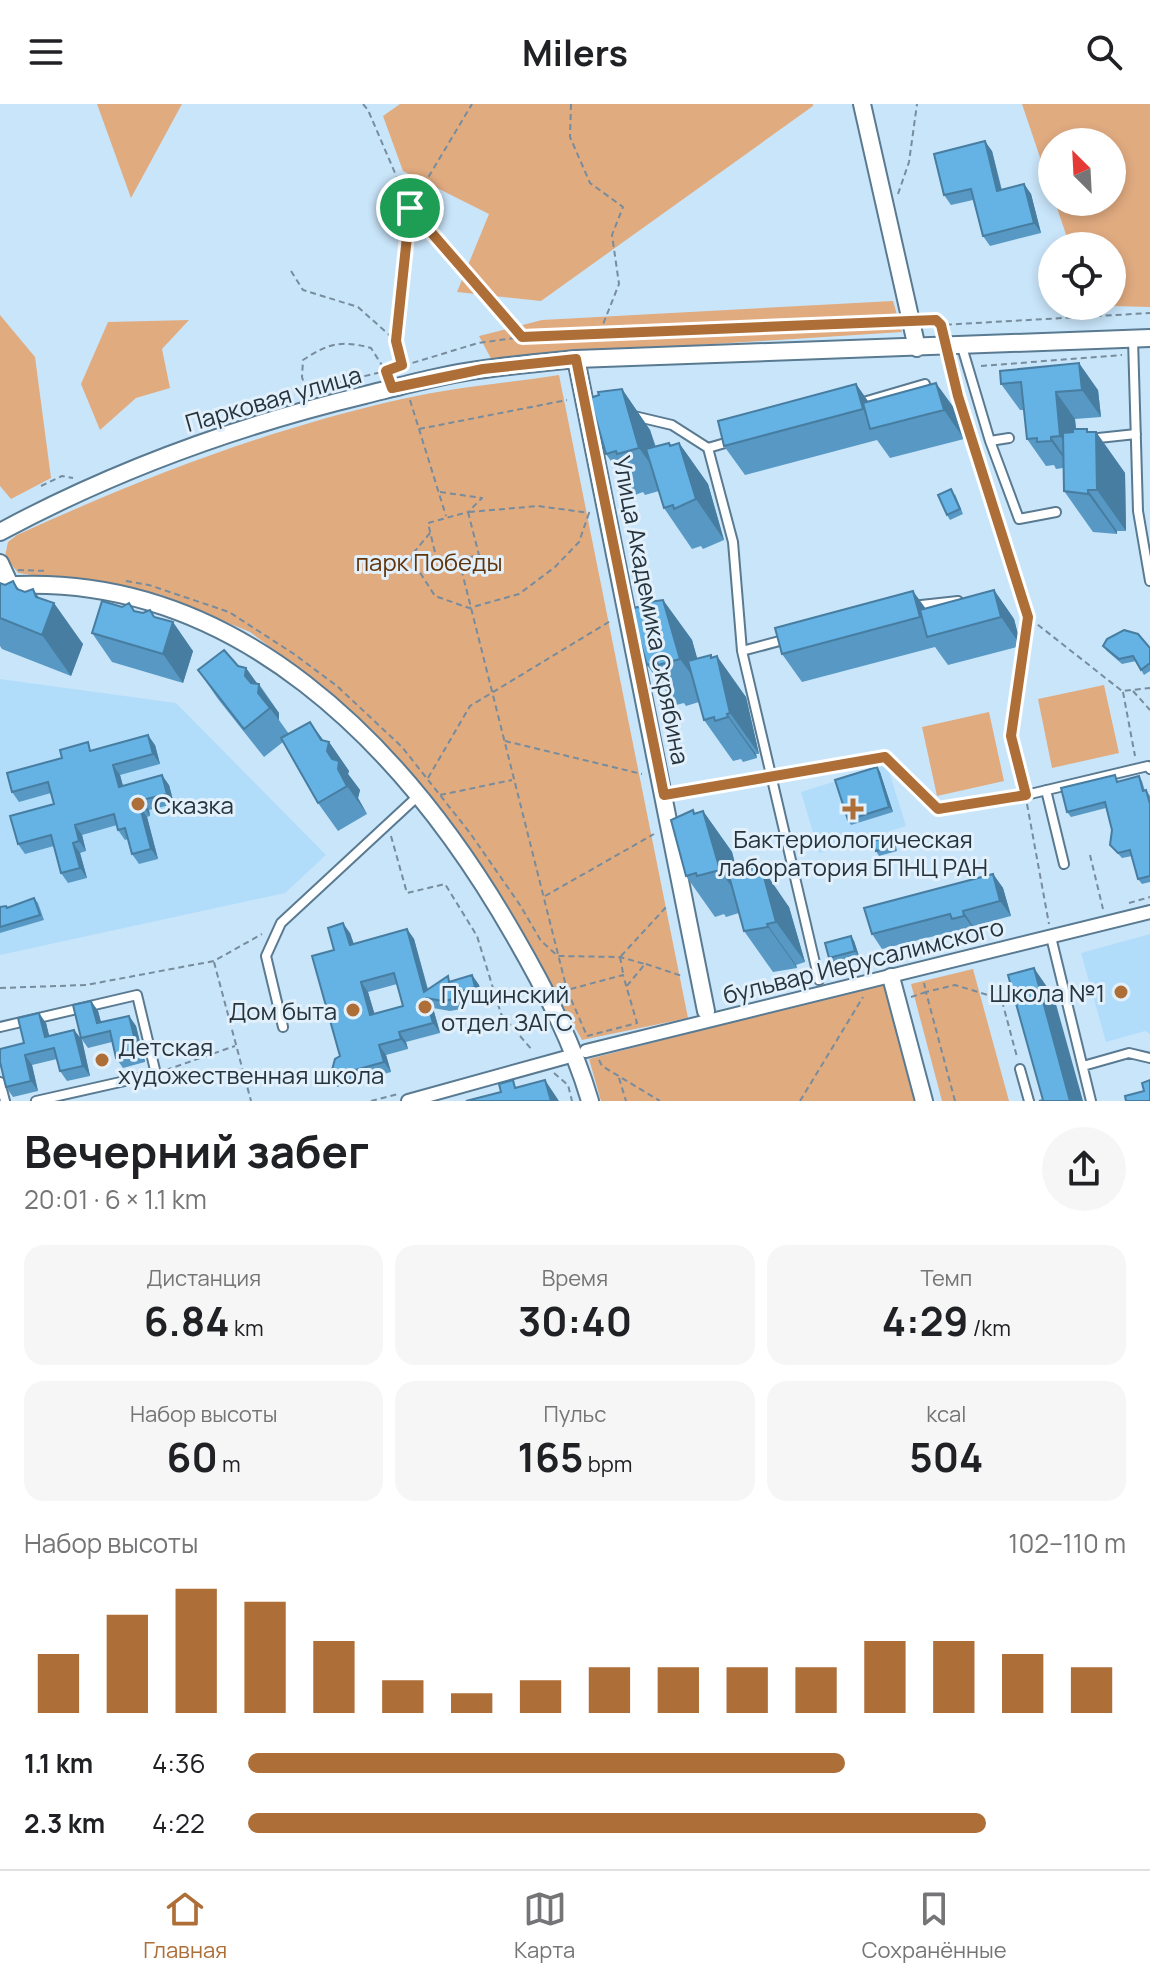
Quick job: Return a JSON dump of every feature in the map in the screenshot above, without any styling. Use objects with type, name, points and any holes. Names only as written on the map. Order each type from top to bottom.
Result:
[{"type":"street","points":[[862,104],[917,348]]},
{"type":"street","name":"Парковая улица","points":[[0,532],[85,489],[211,438],[309,409],[400,391],[483,369],[576,359],[1139,344]]},
{"type":"street","name":"Улица Академика Скрябина","points":[[576,359],[594,405],[706,1011]]},
{"type":"street","points":[[0,545],[16,523]]},
{"type":"street","points":[[0,563],[5,585],[77,587],[124,595],[166,606],[213,625],[252,646],[333,705],[419,796],[492,896],[575,1055],[590,1101]]},
{"type":"street","name":"бульвар Иерусалимского","points":[[590,1050],[1150,912]]},
{"type":"street","points":[[891,977],[924,1101]]},
{"type":"street","points":[[408,1101],[567,1057]]},
{"type":"lane","points":[[1139,344],[1136,434],[1138,511],[1150,581]]},
{"type":"lane","points":[[955,347],[1019,519],[1056,512]]},
{"type":"lane","points":[[853,405],[925,384]]},
{"type":"lane","points":[[629,414],[672,425],[708,448],[733,542],[742,651],[819,980]]},
{"type":"lane","points":[[1086,439],[1136,434]]},
{"type":"lane","points":[[990,441],[1009,438]]},
{"type":"lane","points":[[708,448],[737,439]]},
{"type":"lane","points":[[909,607],[968,600]]},
{"type":"lane","points":[[742,651],[803,635]]},
{"type":"lane","points":[[664,795],[885,757],[938,809],[1026,795],[1148,766],[1150,769]]},
{"type":"lane","points":[[1046,790],[1064,864]]},
{"type":"lane","points":[[283,1027],[266,956],[281,923],[419,796]]},
{"type":"lane","points":[[1051,937],[1091,1101]]},
{"type":"lane","points":[[0,1027],[137,995],[156,1074],[36,1101]]},
{"type":"lane","points":[[1083,1066],[1129,1053],[1150,1058]]},
{"type":"lane","points":[[1020,1069],[1029,1101]]},
{"type":"lane","points":[[0,1082],[5,1101]]},
{"type":"path","points":[[363,104],[410,208],[522,337]]},
{"type":"path","points":[[402,365],[396,341],[410,208],[472,104]]},
{"type":"path","points":[[571,104],[570,137],[590,183],[623,207],[612,235],[619,284],[599,333]]},
{"type":"path","points":[[887,217],[909,162],[917,104]]},
{"type":"path","points":[[291,271],[303,290],[358,307],[396,341]]},
{"type":"path","points":[[306,390],[386,371],[478,343],[522,337],[936,320],[941,325],[1150,313]]},
{"type":"path","points":[[307,397],[302,377],[303,360],[324,346],[350,342],[371,348],[400,391],[419,429],[446,517]]},
{"type":"path","points":[[982,365],[1139,344]]},
{"type":"path","points":[[955,347],[958,396],[1028,617],[1011,736],[1026,795],[1051,937]]},
{"type":"path","points":[[419,429],[567,400]]},
{"type":"path","points":[[438,492],[482,498],[468,512]]},
{"type":"path","points":[[430,533],[410,557],[435,596],[469,608],[519,594],[555,567],[579,542],[589,513],[538,506],[468,512],[428,523],[438,565],[479,555],[468,512]]},
{"type":"path","points":[[459,560],[567,990],[587,1036],[637,1023],[620,957]]},
{"type":"path","points":[[427,779],[470,706],[624,614]]},
{"type":"path","points":[[1028,617],[1122,691],[1138,768]]},
{"type":"path","points":[[1122,691],[1150,688]]},
{"type":"path","points":[[1132,690],[1150,710]]},
{"type":"path","points":[[504,741],[639,773]]},
{"type":"path","points":[[439,795],[513,780]]},
{"type":"path","points":[[388,826],[407,893],[445,884],[477,936],[501,1014],[544,1064],[568,1085],[572,1101]]},
{"type":"path","points":[[543,897],[665,828]]},
{"type":"path","points":[[1090,855],[1103,909]]},
{"type":"path","points":[[620,957],[669,904]]},
{"type":"path","points":[[0,988],[86,985],[214,961],[281,923]]},
{"type":"path","points":[[558,956],[620,957],[683,976]]},
{"type":"path","points":[[214,961],[251,1101]]},
{"type":"path","points":[[626,987],[645,964]]},
{"type":"path","points":[[567,990],[623,975]]},
{"type":"path","points":[[800,1101],[872,982]]},
{"type":"path","points":[[955,1101],[926,992],[955,985],[1001,999],[1015,995]]},
{"type":"path","points":[[1001,999],[1020,1069]]},
{"type":"path","points":[[156,1074],[236,1046]]},
{"type":"path","points":[[590,1050],[602,1066],[660,1101]]},
{"type":"path","points":[[619,1077],[626,1101]]},
{"type":"shaded area","name":"Сказка","points":[[0,679],[176,703],[326,855],[285,893],[0,955]]},
{"type":"shaded area","name":"Бактериологическая лаборатория БПНЦ РАН","points":[[887,765],[906,826],[819,853],[801,792]]},
{"type":"shaded area","name":"Школа №1","points":[[1150,934],[1150,1034],[1145,1031],[1106,1042],[1081,953]]},
{"type":"green space","points":[[97,104],[182,104],[131,198]]},
{"type":"green space","points":[[400,104],[813,106],[541,301],[457,292],[489,214],[403,171],[383,116]]},
{"type":"green space","points":[[1022,104],[1150,104],[1150,307],[1126,306],[1126,232],[1065,232],[1060,216],[1126,216],[1126,128],[1038,128],[1038,151]]},
{"type":"green space","points":[[893,301],[902,332],[558,354],[494,364],[479,336],[542,320]]},
{"type":"green space","points":[[0,315],[35,357],[51,478],[11,499],[0,486]]},
{"type":"green space","points":[[189,320],[162,349],[170,388],[136,398],[100,430],[81,384],[108,322]]},
{"type":"green space","name":"парк Победы","points":[[559,375],[688,1018],[582,1040],[519,926],[447,817],[394,753],[329,691],[250,632],[159,594],[18,573],[5,556],[8,542],[17,535],[158,475],[254,440],[402,399]]},
{"type":"green space","points":[[1104,685],[1119,753],[1052,768],[1038,699]]},
{"type":"green space","points":[[989,712],[1004,781],[937,796],[922,727]]},
{"type":"green space","points":[[973,969],[1009,1101],[942,1101],[911,984]]},
{"type":"green space","points":[[885,979],[922,1101],[601,1101],[589,1059],[869,987]]},
{"type":"building","points":[[985,141],[997,191],[1024,184],[1034,223],[983,236],[971,189],[944,195],[934,154]]},
{"type":"building","points":[[1079,363],[1082,390],[1056,392],[1060,436],[1051,437],[1051,441],[1027,439],[1021,382],[1001,384],[1000,371]]},
{"type":"building","points":[[936,383],[944,410],[870,429],[863,403]]},
{"type":"building","points":[[856,384],[863,409],[724,446],[718,421]]},
{"type":"building","points":[[622,389],[639,448],[606,454],[590,398],[599,395],[598,392]]},
{"type":"building","points":[[1073,429],[1096,432],[1097,490],[1088,490],[1088,494],[1064,491],[1063,433],[1073,432]]},
{"type":"building","points":[[669,443],[670,446],[679,443],[696,499],[674,509],[673,505],[664,508],[646,449]]},
{"type":"building","points":[[951,489],[960,509],[947,515],[938,495]]},
{"type":"building","points":[[13,581],[17,589],[25,592],[33,589],[36,597],[54,603],[42,635],[0,618],[0,583],[5,585]]},
{"type":"building","points":[[994,590],[1001,617],[927,637],[920,610]]},
{"type":"building","points":[[913,591],[920,617],[782,654],[775,628]]},
{"type":"building","points":[[663,600],[680,659],[647,665],[631,609],[641,606],[640,603]]},
{"type":"building","points":[[102,601],[122,607],[129,603],[134,611],[143,613],[150,610],[154,617],[173,622],[163,654],[92,633]]},
{"type":"building","points":[[1124,630],[1138,634],[1150,648],[1150,663],[1141,670],[1133,656],[1119,659],[1103,646],[1107,639]]},
{"type":"building","points":[[224,650],[238,666],[246,668],[245,676],[251,683],[259,684],[258,693],[270,708],[244,729],[198,670]]},
{"type":"building","points":[[711,655],[711,658],[717,656],[730,713],[728,717],[715,721],[714,717],[704,720],[688,661]]},
{"type":"building","points":[[310,722],[321,740],[329,742],[327,751],[332,759],[339,761],[338,769],[347,786],[318,803],[281,738]]},
{"type":"building","points":[[148,735],[153,754],[113,765],[119,787],[162,775],[167,794],[142,800],[143,806],[140,807],[151,849],[132,854],[125,828],[118,830],[114,814],[75,825],[79,841],[73,843],[80,868],[61,873],[51,835],[18,844],[10,816],[54,804],[48,782],[12,792],[7,773],[62,758],[60,750],[88,742],[90,751]]},
{"type":"building","points":[[877,767],[889,807],[848,820],[835,780]]},
{"type":"building","points":[[1115,775],[1117,782],[1139,776],[1143,791],[1146,790],[1150,804],[1150,876],[1138,879],[1130,850],[1118,853],[1110,845],[1112,830],[1105,802],[1067,812],[1061,788]]},
{"type":"building","points":[[693,810],[694,814],[703,811],[720,870],[686,876],[671,820]]},
{"type":"building","points":[[891,836],[894,846],[876,851],[873,841]]},
{"type":"building","points":[[751,865],[752,868],[761,866],[776,922],[767,924],[768,927],[744,931],[728,872]]},
{"type":"building","points":[[993,874],[1000,901],[963,911],[964,916],[952,919],[950,914],[872,934],[864,908]]},
{"type":"building","points":[[34,898],[40,915],[0,927],[0,907],[7,908]]},
{"type":"building","name":"Дом быта","points":[[343,923],[350,945],[407,929],[424,992],[448,976],[449,982],[472,975],[475,987],[453,994],[454,999],[426,998],[433,1023],[399,1032],[401,1039],[379,1045],[384,1062],[330,1077],[335,1059],[340,1056],[312,956],[334,950],[328,928]],"holes":[[[394,973],[403,1006],[370,1015],[361,982]]]},
{"type":"building","points":[[851,936],[855,951],[829,958],[825,943]]},
{"type":"building","points":[[1034,968],[1070,1101],[1039,1101],[1043,1100],[1008,975]]},
{"type":"building","points":[[91,1001],[97,1023],[129,1016],[138,1052],[116,1058],[110,1031],[81,1038],[73,1005]]},
{"type":"building","points":[[39,1013],[45,1037],[74,1030],[83,1066],[60,1071],[54,1048],[25,1055],[31,1081],[6,1087],[0,1049],[24,1043],[18,1018]]},
{"type":"building","points":[[513,1080],[515,1088],[545,1080],[551,1101],[466,1101],[501,1092],[499,1084]]},
{"type":"building","points":[[1150,1080],[1150,1101],[1126,1101],[1125,1096],[1144,1091],[1142,1083]]},
{"type":"place","name":"Сказка","points":[[138,804]]},
{"type":"place","name":"Бактериологическая лаборатория БПНЦ РАН","points":[[853,809]]},
{"type":"place","name":"Школа №1","points":[[1121,992]]},
{"type":"place","name":"Пущинский отдел ЗАГС","points":[[425,1007]]},
{"type":"place","name":"Дом быта","points":[[353,1010]]},
{"type":"place","name":"Детская художественная школа","points":[[102,1060]]},
{"type":"route","points":[[410,208],[522,337],[936,320],[941,325],[948,347],[958,396],[1028,617],[1011,736],[1026,795],[938,809],[885,757],[664,795],[576,359],[483,369],[392,388],[386,371],[402,365],[396,341],[410,208]]}]
